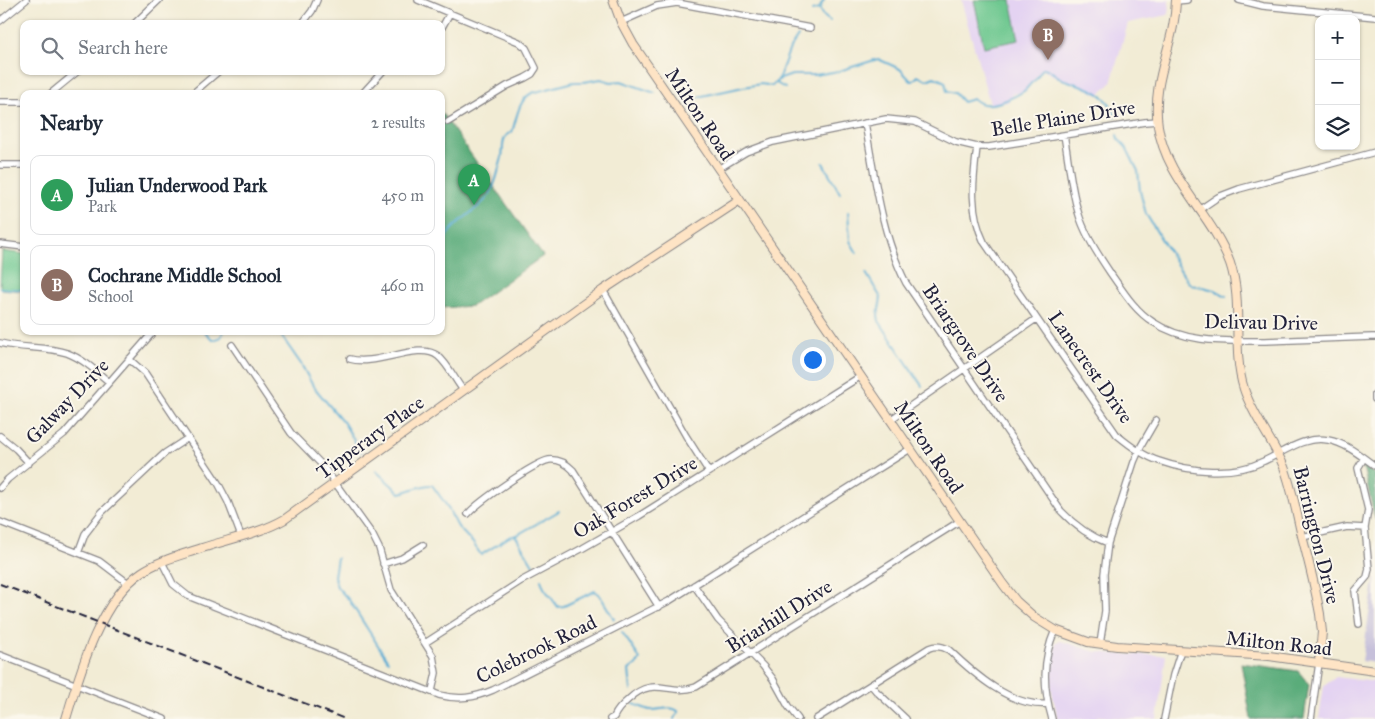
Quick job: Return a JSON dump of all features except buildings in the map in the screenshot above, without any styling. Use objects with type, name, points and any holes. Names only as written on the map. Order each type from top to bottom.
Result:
[{"type":"street","points":[[0,21],[26,0]]},
{"type":"street","points":[[138,20],[159,0]]},
{"type":"street","points":[[305,20],[317,0]]},
{"type":"street","points":[[418,0],[520,42],[526,48],[536,68],[532,74],[507,86],[448,122]]},
{"type":"street","name":"Milton Road","points":[[613,0],[621,22],[633,44],[718,169],[1003,584],[1016,601],[1034,617],[1055,630],[1075,639],[1100,644],[1269,656],[1375,671]]},
{"type":"street","points":[[1176,0],[1187,0]]},
{"type":"street","name":"Barrington Drive","points":[[1176,0],[1175,18],[1158,88],[1156,108],[1161,141],[1169,161],[1224,250],[1233,273],[1238,295],[1239,365],[1244,389],[1286,473],[1320,614],[1322,632],[1311,719]]},
{"type":"street","points":[[1239,0],[1263,6],[1375,17]]},
{"type":"street","points":[[621,22],[657,6],[677,3],[810,28]]},
{"type":"street","points":[[445,22],[450,13]]},
{"type":"street","points":[[55,90],[73,75]]},
{"type":"street","points":[[197,90],[214,75]]},
{"type":"street","points":[[366,90],[379,75]]},
{"type":"street","points":[[0,102],[20,102]]},
{"type":"street","name":"Belle Plaine Drive","points":[[718,169],[746,152],[773,142],[894,119],[915,122],[950,140],[977,147],[1002,146],[1158,121]]},
{"type":"street","name":"Briargrove Drive","points":[[865,123],[887,234],[897,266],[920,306],[1061,511],[1074,525],[1108,543]]},
{"type":"street","name":"Delivau Drive","points":[[1064,135],[1075,201],[1080,218],[1094,249],[1136,308],[1152,322],[1168,330],[1203,339],[1238,341],[1375,337]]},
{"type":"street","name":"Lanecrest Drive","points":[[977,147],[973,191],[976,223],[984,242],[1114,432],[1139,450],[1159,461],[1214,471],[1243,469],[1253,466],[1301,442],[1323,440],[1344,445],[1375,466]]},
{"type":"street","points":[[1199,210],[1218,197],[1239,189],[1375,152]]},
{"type":"street","points":[[0,165],[20,164]]},
{"type":"street","name":"Tipperary Place","points":[[66,719],[77,685],[105,614],[128,583],[144,571],[162,562],[279,523],[603,290],[740,200]]},
{"type":"street","points":[[0,244],[20,246]]},
{"type":"street","points":[[603,290],[708,472]]},
{"type":"street","points":[[890,420],[1036,319]]},
{"type":"street","name":"Galway Drive","points":[[0,488],[64,434],[150,335]]},
{"type":"street","points":[[0,344],[57,350],[67,353],[86,363],[109,382]]},
{"type":"street","points":[[232,345],[291,433],[320,462],[372,534],[379,548],[391,590],[433,656],[436,673],[432,691]]},
{"type":"street","points":[[350,359],[368,361],[419,351],[431,353],[440,359],[463,390]]},
{"type":"street","points":[[129,359],[146,373],[223,490],[241,536]]},
{"type":"street","name":"Oak Forest Drive","points":[[425,643],[521,581],[612,532],[861,376]]},
{"type":"street","points":[[1375,394],[1375,399]]},
{"type":"street","points":[[1100,644],[1105,611],[1104,574],[1108,543],[1139,450],[1156,420]]},
{"type":"street","points":[[0,436],[29,463]]},
{"type":"street","points":[[78,553],[86,534],[102,512],[165,453],[188,438]]},
{"type":"street","name":"Colebrook Road","points":[[162,562],[173,584],[188,596],[439,695],[457,698],[481,695],[659,606],[910,449]]},
{"type":"street","points":[[1359,624],[1355,591],[1367,578],[1369,569],[1365,528],[1368,510],[1358,468],[1364,458]]},
{"type":"street","points":[[468,514],[487,498],[548,460],[561,461],[568,464],[659,606]]},
{"type":"street","name":"Briarhill Drive","points":[[613,718],[616,712],[631,697],[644,688],[652,686],[692,689],[960,521]]},
{"type":"street","points":[[0,522],[106,566],[128,583]]},
{"type":"street","points":[[1302,537],[1347,527],[1365,528]]},
{"type":"street","points":[[383,564],[402,558],[423,544]]},
{"type":"street","points":[[694,585],[718,620],[773,678],[788,706],[798,719]]},
{"type":"street","points":[[1052,719],[1048,704],[1045,672],[1047,656],[1055,630]]},
{"type":"street","points":[[816,719],[929,648],[940,646],[948,650],[978,676],[1005,693],[1035,705],[1048,704]]},
{"type":"street","points":[[1164,719],[1173,676],[1181,650]]},
{"type":"street","points":[[0,655],[164,719]]},
{"type":"street","points":[[871,685],[906,719]]},
{"type":"shaded area","points":[[961,0],[1169,0],[1169,6],[1168,15],[1128,23],[1111,83],[1099,95],[1041,69],[1026,91],[1012,94],[1008,102],[990,104]]},
{"type":"shaded area","points":[[1375,575],[1375,663],[1362,661]]},
{"type":"shaded area","points":[[1061,641],[1093,651],[1115,654],[1166,655],[1157,719],[1097,716],[1097,719],[1058,719],[1051,688],[1052,664],[1056,642]]},
{"type":"shaded area","points":[[1336,677],[1375,682],[1375,719],[1319,719],[1324,686]]},
{"type":"green space","points":[[974,0],[1011,0],[1019,40],[984,47]]},
{"type":"green space","points":[[445,118],[543,256],[472,306],[445,308]]},
{"type":"green space","points":[[2,251],[20,253],[20,291],[0,289]]},
{"type":"green space","points":[[1363,466],[1375,474],[1375,519]]},
{"type":"green space","points":[[1241,663],[1298,671],[1309,684],[1304,719],[1251,719]]},
{"type":"waterway","points":[[812,11],[819,9],[824,0]]},
{"type":"waterway","points":[[820,10],[822,15],[830,21]]},
{"type":"waterway","points":[[681,94],[693,98],[761,84],[772,86],[778,80],[790,48],[798,36]]},
{"type":"waterway","points":[[778,80],[792,75],[815,75],[839,71],[878,59],[900,69],[911,81],[918,76],[927,80],[934,77],[945,82],[947,91],[955,93],[963,102],[973,99],[981,104],[994,104],[1024,91],[1044,68],[1062,79],[1083,86],[1103,96],[1115,117]]},
{"type":"waterway","points":[[445,244],[448,234],[457,224],[488,197],[496,180],[505,137],[512,132],[521,105],[527,96],[574,82],[601,79],[611,82],[621,81],[655,93]]},
{"type":"waterway","points":[[776,83],[785,88]]},
{"type":"waterway","points":[[1117,135],[1118,139],[1126,147],[1138,171],[1140,191],[1146,214],[1188,282],[1215,290],[1226,296]]},
{"type":"waterway","points":[[823,163],[840,193]]},
{"type":"waterway","points":[[848,212],[850,241],[857,253]]},
{"type":"waterway","points":[[866,273],[881,298],[878,315],[879,321],[922,386]]},
{"type":"waterway","points":[[0,288],[20,290]]},
{"type":"waterway","points":[[208,335],[213,340],[222,335]]},
{"type":"waterway","points":[[281,335],[301,364],[313,386],[344,423],[361,452]]},
{"type":"waterway","points":[[376,471],[400,493],[432,485],[445,503],[458,527],[481,555],[509,537],[517,535],[559,511]]},
{"type":"waterway","points":[[515,535],[533,565]]},
{"type":"waterway","points":[[337,558],[334,576],[337,587],[349,600],[388,661]]},
{"type":"waterway","points":[[541,580],[544,588],[558,607],[595,591],[599,594],[614,619]]},
{"type":"waterway","points":[[622,632],[640,659],[629,670],[631,690]]},
{"type":"waterway","points":[[634,704],[650,710],[672,708],[679,712],[674,719]]},
{"type":"railway","points":[[0,584],[345,719]]},
{"type":"place","name":"Cochrane Middle School","points":[[1048,60]]},
{"type":"place","name":"Julian Underwood Park","points":[[474,205]]}]
